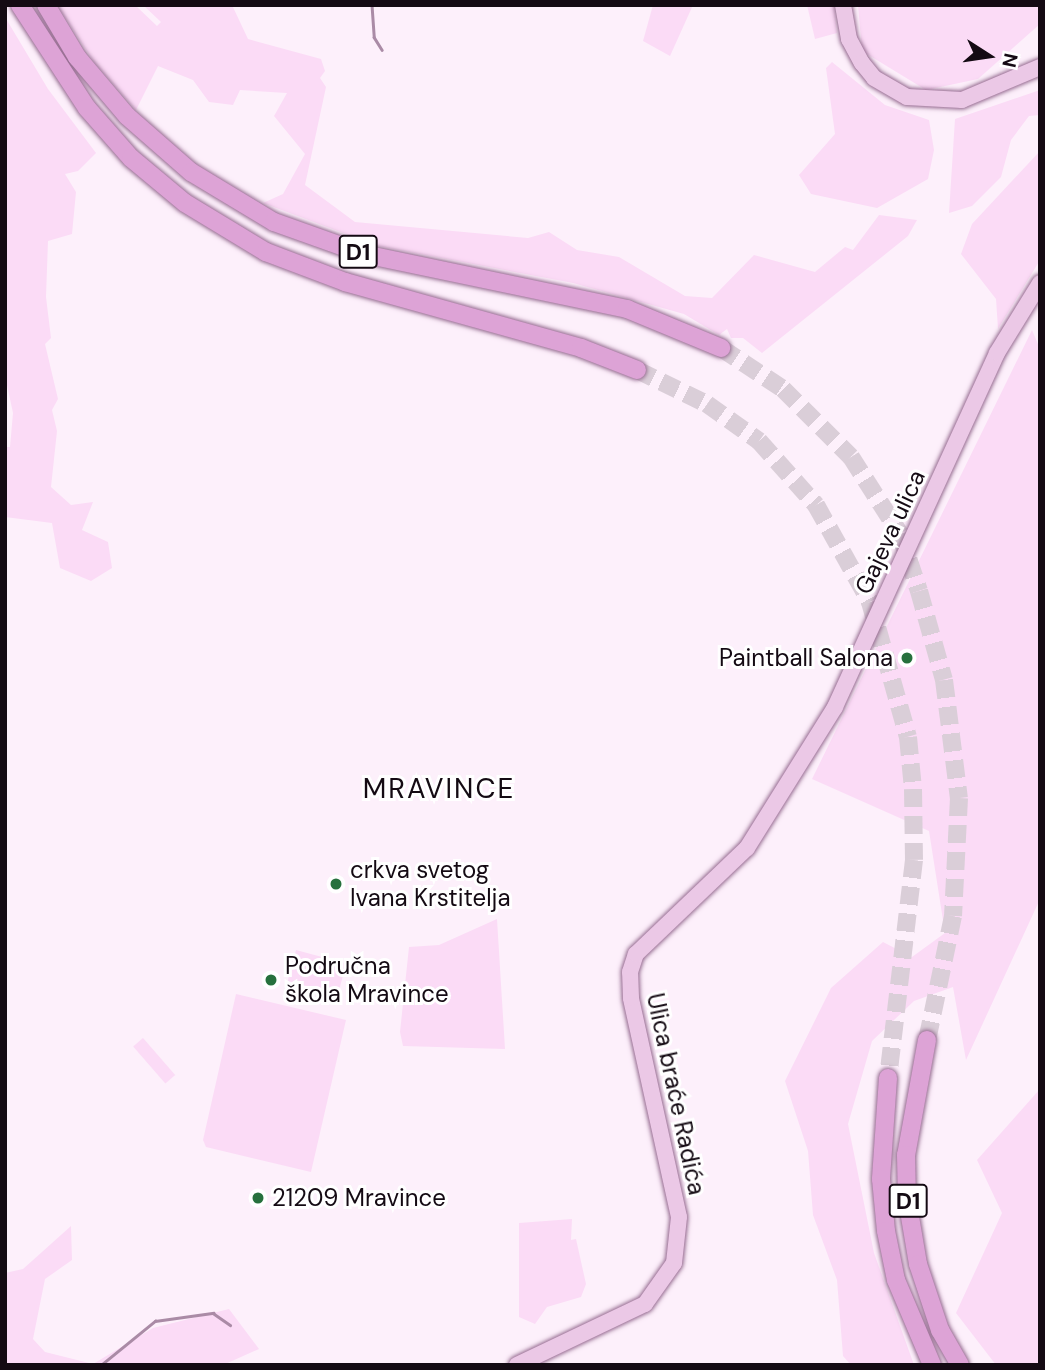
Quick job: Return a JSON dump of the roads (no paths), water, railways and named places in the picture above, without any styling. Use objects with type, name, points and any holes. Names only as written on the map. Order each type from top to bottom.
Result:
[{"type":"highway","name":"D1","points":[[20,5],[80,97],[131,158],[185,203],[266,252],[345,282],[581,348],[637,370]]},
{"type":"highway","name":"D1","points":[[46,5],[62,33],[127,116],[191,172],[274,222],[364,254],[627,309],[722,348]]},
{"type":"highway","name":"D1","points":[[927,1040],[906,1155],[907,1199],[918,1264],[940,1330],[958,1361]]},
{"type":"highway","name":"D1","points":[[888,1078],[881,1179],[886,1231],[896,1280],[932,1365]]},
{"type":"main road","points":[[843,5],[849,39],[862,63],[874,78],[907,97],[962,100],[1040,67]]},
{"type":"main road","name":"Gajeva ulica","points":[[778,798],[835,707],[997,353],[1040,283]]},
{"type":"main road","name":"Ulica braće Radića","points":[[517,1365],[645,1304],[674,1264],[679,1217],[630,972],[644,943],[747,848],[778,798]]},
{"type":"waterway","points":[[372,5],[374,37],[382,50]]},
{"type":"waterway","points":[[101,1365],[155,1321],[213,1313],[230,1325]]},
{"type":"tunnel","points":[[721,348],[783,389],[851,457],[900,534],[919,591],[944,680],[959,798],[953,916],[927,1040]]},
{"type":"tunnel","points":[[637,370],[707,404],[759,441],[816,505],[870,602],[908,737],[913,789],[914,860],[888,1078]]},
{"type":"place","name":"Paintball Salona","points":[[907,658]]},
{"type":"place","name":"crkva svetog Ivana Krstitelja","points":[[336,884]]},
{"type":"place","name":"Područna škola Mravince","points":[[271,980]]},
{"type":"place","name":"21209 Mravince","points":[[258,1198]]},
{"type":"district","name":"MRAVINCE","points":[[439,789]]}]
